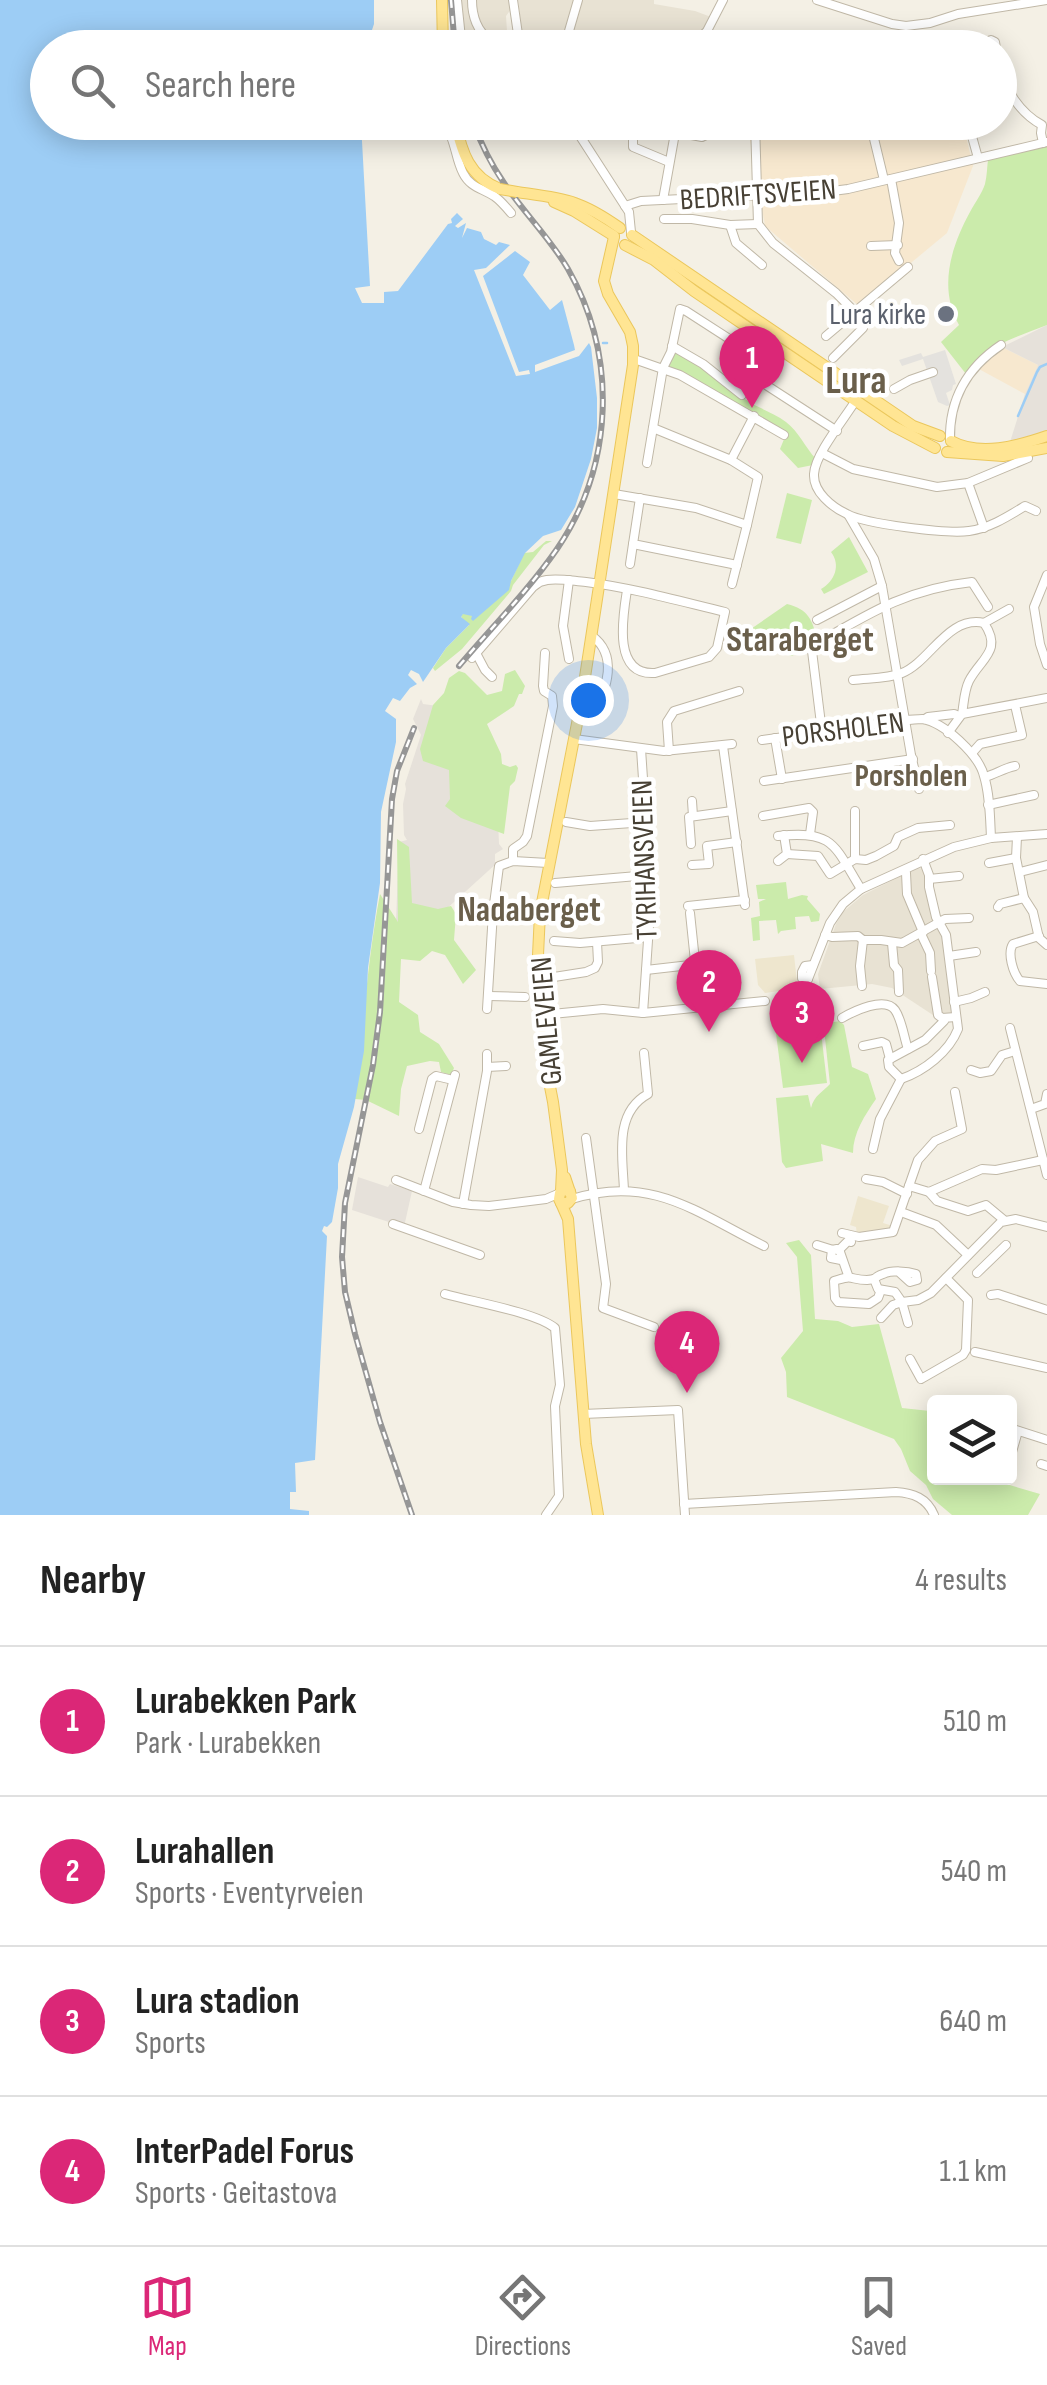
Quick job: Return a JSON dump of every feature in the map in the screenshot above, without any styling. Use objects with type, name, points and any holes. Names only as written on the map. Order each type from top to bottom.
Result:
[{"type":"main road","points":[[442,0],[443,30]]},
{"type":"main road","points":[[462,140],[465,157],[486,183],[544,196],[623,236],[944,442],[998,449],[1047,436]]},
{"type":"main road","points":[[623,236],[694,292],[893,426],[1003,462],[1047,448]]},
{"type":"main road","name":"GAMLEVEIEN","points":[[598,1515],[583,1414],[566,1196],[554,1102],[546,1071],[538,940],[542,895],[592,636],[634,359],[630,332],[606,288],[604,275],[623,236]]},
{"type":"street","points":[[457,0],[460,30]]},
{"type":"street","points":[[472,0],[480,30]]},
{"type":"street","points":[[513,0],[517,30]]},
{"type":"street","points":[[569,30],[578,0]]},
{"type":"street","points":[[708,30],[723,0]]},
{"type":"street","points":[[817,0],[906,26],[993,4],[1047,0]]},
{"type":"street","points":[[1017,103],[1042,125],[1045,142]]},
{"type":"street","points":[[452,140],[466,179],[479,191],[495,197],[511,213]]},
{"type":"street","points":[[584,140],[632,220],[623,236]]},
{"type":"street","points":[[633,140],[633,147],[669,162]]},
{"type":"street","points":[[663,200],[674,140]]},
{"type":"street","points":[[755,140],[758,224],[774,243],[863,318],[864,325],[832,358]]},
{"type":"street","points":[[876,140],[899,223],[895,257],[899,261]]},
{"type":"street","points":[[973,140],[978,158]]},
{"type":"street","name":"BEDRIFTSVEIEN","points":[[626,207],[641,201],[825,192],[1045,142]]},
{"type":"street","points":[[664,219],[758,224]]},
{"type":"street","points":[[730,225],[736,242],[762,264]]},
{"type":"street","points":[[871,246],[898,245]]},
{"type":"street","points":[[826,336],[908,267]]},
{"type":"street","points":[[646,463],[663,368],[680,310],[765,362],[769,369],[762,380],[766,385],[837,430]]},
{"type":"street","points":[[944,442],[964,382],[979,361],[1000,345]]},
{"type":"street","points":[[672,346],[703,364],[742,396]]},
{"type":"street","points":[[634,359],[680,374],[784,435]]},
{"type":"street","points":[[894,389],[933,372]]},
{"type":"street","points":[[856,400],[814,472],[822,495],[849,516],[874,560],[886,604],[919,789]]},
{"type":"street","points":[[731,460],[754,416]]},
{"type":"street","points":[[653,428],[731,460],[758,476],[732,584]]},
{"type":"street","points":[[822,453],[847,467],[931,486],[968,483],[1003,462],[1028,458]]},
{"type":"street","points":[[968,483],[984,528]]},
{"type":"street","points":[[614,494],[711,512],[747,525]]},
{"type":"street","points":[[630,564],[640,498]]},
{"type":"street","points":[[849,516],[941,532],[984,528],[1025,506],[1036,511]]},
{"type":"street","points":[[634,544],[737,565]]},
{"type":"street","points":[[1047,576],[1044,591],[1036,598],[1034,613],[1047,665]]},
{"type":"street","points":[[822,732],[813,647],[886,604],[932,588],[973,579],[978,595],[988,607]]},
{"type":"street","points":[[492,676],[474,656],[539,582],[553,580],[600,584],[627,590],[724,612],[717,648],[704,660],[656,673],[636,669],[629,661],[623,639],[627,590]]},
{"type":"street","points":[[569,580],[563,626],[569,659]]},
{"type":"street","points":[[817,620],[882,586]]},
{"type":"street","points":[[852,680],[898,674],[911,668],[938,641],[975,621],[984,623],[1009,608]]},
{"type":"street","points":[[948,732],[961,715],[968,682],[991,648],[992,638],[984,623]]},
{"type":"street","name":"GAMLEVEIEN","points":[[592,636],[602,647],[608,675],[605,691],[592,709]]},
{"type":"street","points":[[512,861],[513,849],[526,836],[553,706],[552,696],[543,688],[544,652]]},
{"type":"street","points":[[669,752],[667,722],[674,711],[739,691]]},
{"type":"street","name":"PORSHOLEN","points":[[924,720],[928,716],[961,715],[1047,698]]},
{"type":"street","points":[[972,753],[980,744],[1022,735],[1015,705]]},
{"type":"street","name":"PORSHOLEN","points":[[762,740],[924,720],[948,732],[972,753],[985,777],[991,838]]},
{"type":"street","points":[[775,738],[782,779]]},
{"type":"street","points":[[574,739],[669,752],[728,745],[737,842],[707,846],[708,864],[692,865]]},
{"type":"street","name":"TYRIHANSVEIEN","points":[[640,749],[650,875],[643,1013]]},
{"type":"street","points":[[764,781],[913,760]]},
{"type":"street","points":[[985,777],[1015,766]]},
{"type":"street","points":[[988,805],[1034,795]]},
{"type":"street","points":[[692,801],[694,816]]},
{"type":"street","points":[[764,816],[815,807],[810,834]]},
{"type":"street","points":[[691,844],[689,817],[732,811]]},
{"type":"street","points":[[855,811],[855,859]]},
{"type":"street","points":[[566,822],[590,826],[646,822]]},
{"type":"street","points":[[778,861],[787,854],[818,856],[830,874],[855,859],[876,856],[894,846],[898,837],[918,828],[950,824]]},
{"type":"street","points":[[787,854],[781,836],[810,834],[831,844],[861,889]]},
{"type":"street","points":[[813,966],[837,911],[861,889],[954,847],[991,838],[1047,834]]},
{"type":"street","points":[[1017,836],[1016,858],[1024,898],[1033,912],[1038,936],[1047,946]]},
{"type":"street","name":"TYRIHANSVEIEN","points":[[646,970],[690,965],[694,961],[689,909],[745,902],[737,842]]},
{"type":"street","points":[[988,863],[1016,858]]},
{"type":"street","points":[[873,1150],[880,1119],[901,1079],[924,1070],[958,1029],[945,930],[928,888],[923,859]]},
{"type":"street","points":[[486,1009],[498,870],[501,864],[512,861],[548,863]]},
{"type":"street","points":[[1020,872],[1047,866]]},
{"type":"street","points":[[906,873],[906,891],[930,954],[938,1015],[956,1017]]},
{"type":"street","points":[[555,883],[650,875]]},
{"type":"street","points":[[928,878],[959,876]]},
{"type":"street","points":[[998,907],[1024,898]]},
{"type":"street","points":[[1033,912],[1047,908]]},
{"type":"street","points":[[825,935],[907,942],[939,922],[969,918]]},
{"type":"street","points":[[1038,936],[1013,944],[1010,952],[1020,982],[1047,984]]},
{"type":"street","points":[[554,940],[572,943],[648,938]]},
{"type":"street","points":[[862,986],[864,940]]},
{"type":"street","points":[[554,976],[595,968],[597,942]]},
{"type":"street","points":[[892,943],[899,992]]},
{"type":"street","points":[[949,956],[976,952]]},
{"type":"street","points":[[954,1002],[984,992]]},
{"type":"street","points":[[489,996],[525,997]]},
{"type":"street","points":[[542,1015],[603,1009],[643,1013],[765,1001]]},
{"type":"street","points":[[842,1018],[879,1004],[888,1005],[896,1012],[908,1050]]},
{"type":"street","points":[[901,1079],[887,1062],[944,1021]]},
{"type":"street","points":[[1010,1028],[1047,1174]]},
{"type":"street","points":[[863,1046],[882,1042],[890,1059]]},
{"type":"street","points":[[971,1070],[988,1072],[1002,1054],[1015,1051]]},
{"type":"street","points":[[624,1191],[624,1125],[634,1103],[648,1094],[644,1053]]},
{"type":"street","points":[[463,1204],[487,1054]]},
{"type":"street","points":[[487,1067],[506,1066]]},
{"type":"street","points":[[418,1129],[432,1079],[454,1078],[424,1191]]},
{"type":"street","points":[[842,1233],[859,1237],[892,1233],[918,1160],[940,1138],[962,1129],[956,1092]]},
{"type":"street","points":[[1031,1109],[1045,1104],[1047,1094]]},
{"type":"street","points":[[586,1138],[606,1284],[603,1308],[654,1327]]},
{"type":"street","points":[[866,1179],[929,1192],[982,1169],[996,1170],[1044,1160]]},
{"type":"street","points":[[396,1180],[463,1204],[489,1206],[624,1191],[660,1196],[694,1208],[764,1246]]},
{"type":"street","points":[[929,1192],[936,1201],[968,1211],[986,1204],[1004,1220]]},
{"type":"street","points":[[901,1212],[936,1225],[968,1255]]},
{"type":"street","points":[[880,1318],[902,1302],[927,1296],[1004,1220],[1047,1227]]},
{"type":"street","points":[[393,1224],[480,1255]]},
{"type":"street","points":[[838,1254],[851,1242]]},
{"type":"street","points":[[976,1273],[1006,1245]]},
{"type":"street","points":[[817,1246],[829,1247],[838,1254],[848,1275]]},
{"type":"street","points":[[976,1247],[990,1260]]},
{"type":"street","points":[[882,1290],[869,1304],[852,1302],[838,1306],[834,1281],[848,1275],[866,1280],[898,1272]]},
{"type":"street","points":[[910,1359],[922,1379],[964,1353],[968,1300],[946,1278]]},
{"type":"street","points":[[874,1279],[882,1290],[896,1292],[908,1323]]},
{"type":"street","points":[[992,1295],[1007,1291],[1047,1310]]},
{"type":"street","points":[[446,1294],[530,1317],[555,1328],[560,1385],[555,1406],[559,1496],[546,1515]]},
{"type":"street","points":[[975,1352],[1047,1368]]},
{"type":"street","points":[[583,1414],[678,1410],[685,1515]]},
{"type":"street","points":[[1017,1430],[1047,1440]]},
{"type":"street","points":[[684,1504],[896,1492],[919,1497],[934,1515]]},
{"type":"shaded area","points":[[456,0],[510,0],[507,30],[459,30]]},
{"type":"shaded area","points":[[518,0],[654,0],[654,4],[711,17],[702,30],[522,30]]},
{"type":"shaded area","points":[[750,140],[967,140],[973,166],[947,233],[859,306],[765,226]]},
{"type":"shaded area","points":[[1047,325],[1047,433],[1010,442],[1038,365],[1002,347]]},
{"type":"shaded area","points":[[1002,347],[1038,365],[1025,394],[977,368]]},
{"type":"shaded area","points":[[945,350],[956,384],[946,393],[950,405],[947,406],[938,402],[923,359],[902,366],[899,360]]},
{"type":"shaded area","points":[[421,699],[423,704],[438,706],[498,820],[499,844],[503,849],[495,854],[498,862],[444,911],[396,922],[399,842],[407,840],[405,784],[421,735],[413,719]]},
{"type":"shaded area","points":[[917,868],[926,869],[943,931],[954,1012],[947,1019],[939,1019],[892,988],[872,984],[820,989],[818,974],[843,912],[863,895]]},
{"type":"shaded area","points":[[794,955],[797,982],[792,989],[765,993],[758,985],[755,959]]},
{"type":"shaded area","points":[[358,1177],[412,1191],[404,1227],[352,1210]]},
{"type":"shaded area","points":[[858,1196],[889,1206],[883,1223],[893,1228],[857,1235],[856,1227],[850,1225]]},
{"type":"green space","points":[[1047,146],[1047,325],[993,349],[966,374],[941,342],[959,325],[948,282],[957,239],[984,187],[988,160]]},
{"type":"green space","points":[[674,350],[786,422],[816,459],[813,465],[798,468],[780,449],[787,432],[667,367]]},
{"type":"green space","points":[[787,493],[812,500],[801,544],[776,538]]},
{"type":"green space","points":[[849,537],[868,572],[824,594],[821,589],[833,577],[836,567],[831,552]]},
{"type":"green space","points":[[546,541],[552,541],[544,545],[462,649],[435,671],[433,668],[446,648],[469,625],[461,617],[463,613],[473,616],[511,581],[524,553],[533,552]]},
{"type":"green space","points":[[787,604],[808,616],[817,640],[792,656],[778,652],[767,641],[748,640],[745,633]]},
{"type":"green space","points":[[515,670],[525,686],[522,694],[514,706],[487,724],[502,764],[518,768],[510,786],[504,834],[461,818],[445,806],[450,799],[449,770],[423,761],[420,749],[433,705],[444,693],[449,678],[459,671],[465,673],[487,695],[502,691],[505,674]]},
{"type":"green space","points":[[397,839],[409,847],[412,903],[438,909],[451,906],[456,914],[454,940],[476,970],[463,984],[445,955],[432,951],[420,961],[401,959],[399,1002],[418,1015],[420,1032],[439,1044],[454,1068],[451,1075],[441,1072],[439,1062],[407,1066],[399,1116],[366,1100],[355,1099],[380,894],[398,922]]},
{"type":"green space","points":[[786,882],[788,899],[808,896],[820,914],[819,921],[811,922],[809,916],[795,917],[796,929],[778,934],[776,920],[759,921],[760,940],[753,941],[751,918],[760,916],[759,902],[766,899],[758,899],[756,885]]},
{"type":"green space","points":[[820,992],[828,1023],[840,1021],[844,1025],[852,1067],[868,1074],[876,1099],[857,1131],[853,1153],[821,1144],[823,1161],[786,1168],[782,1162],[776,1098],[808,1095],[811,1108],[830,1084]]},
{"type":"green space","points":[[819,1015],[827,1083],[783,1088],[774,1018]]},
{"type":"green space","points":[[799,1240],[811,1255],[815,1319],[852,1327],[879,1324],[902,1408],[927,1411],[927,1485],[1010,1485],[1040,1494],[1028,1515],[952,1515],[910,1471],[894,1439],[787,1397],[781,1358],[803,1331],[797,1257],[786,1243]]},
{"type":"water","points":[[0,0],[374,0],[372,30],[30,30],[30,140],[362,140],[370,286],[355,288],[362,303],[384,303],[384,292],[398,291],[457,213],[463,219],[455,226],[466,223],[462,238],[467,228],[481,232],[484,239],[496,245],[510,245],[486,268],[474,270],[516,376],[530,374],[529,370],[519,372],[483,276],[515,251],[530,262],[523,275],[550,310],[562,300],[575,350],[535,365],[535,372],[579,356],[589,343],[597,428],[575,507],[561,530],[543,536],[525,553],[509,590],[473,621],[472,616],[463,614],[461,617],[470,624],[446,648],[423,682],[411,670],[408,675],[417,684],[400,701],[393,698],[385,711],[396,719],[396,742],[381,812],[380,883],[368,968],[364,1051],[338,1164],[332,1222],[322,1231],[327,1236],[315,1460],[295,1463],[296,1492],[290,1492],[290,1509],[309,1511],[309,1515],[0,1515]]},
{"type":"waterway","points":[[1018,416],[1037,372],[1047,364]]},
{"type":"railway","points":[[451,0],[454,30]]},
{"type":"railway","points":[[459,666],[534,580],[576,516],[599,447],[603,410],[602,374],[584,303],[568,269],[499,176],[481,140]]},
{"type":"railway","points":[[412,1515],[355,1334],[342,1257],[345,1203],[380,1012],[392,799],[397,771],[414,728]]},
{"type":"place","name":"Lura kirke","points":[[946,314]]},
{"type":"place","name":"Lurabekken Park","points":[[752,408]]},
{"type":"place","name":"Lurahallen","points":[[709,1032]]},
{"type":"place","name":"Lura stadion","points":[[802,1063]]},
{"type":"place","name":"InterPadel Forus","points":[[687,1393]]},
{"type":"district","name":"Lura","points":[[856,379]]},
{"type":"district","name":"Staraberget","points":[[800,639]]},
{"type":"district","name":"Porsholen","points":[[911,775]]},
{"type":"district","name":"Nadaberget","points":[[529,909]]}]
